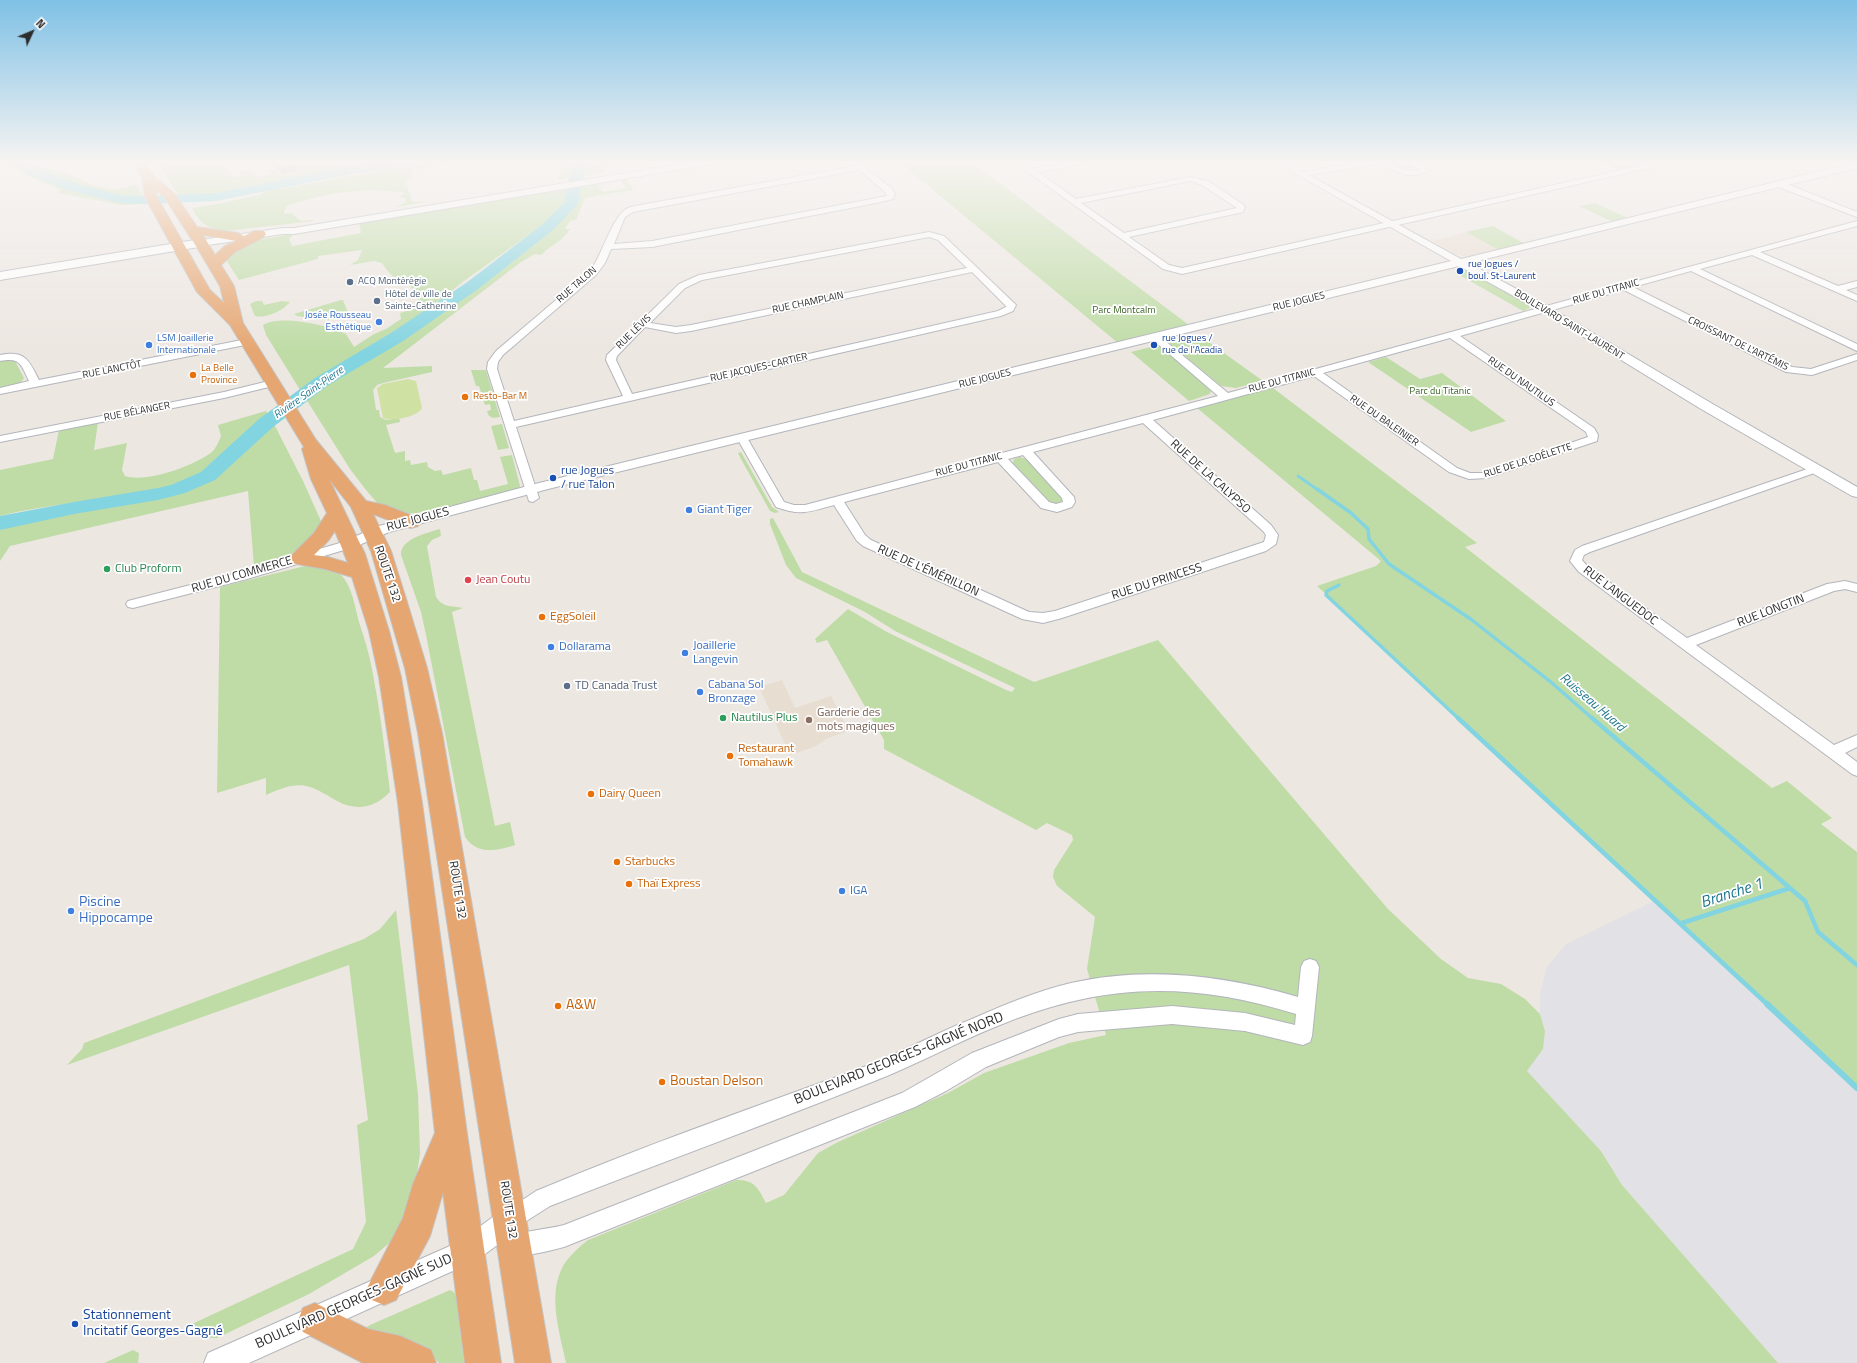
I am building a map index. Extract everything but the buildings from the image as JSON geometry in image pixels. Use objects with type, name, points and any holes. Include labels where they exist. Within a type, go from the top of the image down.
[{"type":"highway","name":"ROUTE 132","points":[[166,225],[204,292],[236,323],[309,442],[360,506],[366,539],[405,629],[426,712],[533,1363]]},
{"type":"highway","name":"ROUTE 132","points":[[189,225],[227,286],[236,323]]},
{"type":"highway","points":[[193,230],[238,238]]},
{"type":"highway","points":[[214,264],[226,251],[259,234]]},
{"type":"highway","name":"ROUTE 132","points":[[309,442],[320,479],[336,513],[366,539]]},
{"type":"highway","points":[[360,506],[378,510],[411,522]]},
{"type":"highway","points":[[298,559],[320,537],[336,513]]},
{"type":"highway","name":"ROUTE 132","points":[[366,539],[361,572],[383,645],[397,719],[410,803],[451,1134],[484,1363]]},
{"type":"highway","points":[[298,559],[328,563],[341,568],[361,572]]},
{"type":"highway","points":[[384,1288],[418,1224],[429,1184],[451,1134]]},
{"type":"highway","points":[[315,1320],[365,1346],[376,1347],[400,1354],[418,1363]]},
{"type":"main road","points":[[0,276],[201,243]]},
{"type":"street","points":[[201,243],[282,231],[294,231],[330,225]]},
{"type":"street","name":"RUE TALON","points":[[532,494],[492,369],[494,358],[593,273],[601,263],[618,225]]},
{"type":"street","points":[[608,247],[652,244],[753,225]]},
{"type":"street","points":[[1107,225],[1169,268],[1178,271],[1192,270],[1388,225]]},
{"type":"street","points":[[1123,236],[1174,225]]},
{"type":"street","name":"BOULEVARD SAINT-LAURENT","points":[[1392,225],[1545,309],[1712,410],[1857,493]]},
{"type":"street","name":"RUE JOGUES","points":[[366,539],[411,522],[699,456],[726,447],[742,438],[1613,225]]},
{"type":"street","name":"RUE DU TITANIC","points":[[742,438],[778,501],[783,506],[799,510],[1314,372],[1851,225]]},
{"type":"street","name":"RUE LÉVIS","points":[[629,398],[611,360],[612,355],[682,286],[694,280],[922,234],[933,235],[941,238],[974,269]]},
{"type":"street","points":[[1753,252],[1857,298]]},
{"type":"street","points":[[1690,268],[1857,348]]},
{"type":"street","name":"RUE JACQUES-CARTIER","points":[[509,425],[998,314],[1008,310],[1011,307],[1010,303],[974,269]]},
{"type":"street","name":"RUE CHAMPLAIN","points":[[642,324],[676,330],[691,328],[974,269]]},
{"type":"street","points":[[1839,289],[1857,284]]},
{"type":"street","name":"CROISSANT DE L'ARTÉMIS","points":[[1625,287],[1790,370],[1812,372],[1857,357]]},
{"type":"street","name":"RUE DU NAUTILUS","points":[[1451,334],[1590,430]]},
{"type":"street","points":[[1155,337],[1225,396]]},
{"type":"street","name":"RUE LANCTÔT","points":[[0,392],[247,342]]},
{"type":"street","points":[[0,358],[12,356],[23,358],[34,381],[34,385]]},
{"type":"street","name":"RUE DU BALEINIER","points":[[1314,372],[1453,470]]},
{"type":"street","name":"RUE BÉLANGER","points":[[0,439],[224,395],[273,383]]},
{"type":"street","name":"RUE DE LA CALYPSO","points":[[1144,418],[1267,528],[1272,539]]},
{"type":"street","name":"RUE DE LA GOÉLETTE","points":[[1453,470],[1469,476],[1483,476],[1588,442],[1594,438],[1590,430]]},
{"type":"street","points":[[1000,457],[1045,505],[1057,508],[1068,504],[1068,497],[1025,450]]},
{"type":"street","name":"RUE LANGUEDOC","points":[[1816,469],[1578,553],[1576,561],[1583,569],[1857,770]]},
{"type":"street","name":"RUE JOGUES","points":[[366,539],[532,494]]},
{"type":"street","name":"RUE DE L'ÉMÉRILLON","points":[[837,501],[861,538],[867,543],[1027,616],[1037,618]]},
{"type":"street","name":"RUE DU COMMERCE","points":[[133,604],[243,576],[366,539]]},
{"type":"street","name":"RUE DU PRINCESS","points":[[1037,618],[1057,615],[1262,548],[1270,544],[1272,539]]},
{"type":"street","name":"RUE LONGTIN","points":[[1685,644],[1832,587],[1844,585],[1857,588]]},
{"type":"street","points":[[1833,752],[1857,741]]},
{"type":"street","points":[[512,1233],[544,1241],[564,1236],[908,1100],[939,1084],[979,1060],[1059,1028],[1078,1023],[1172,1015],[1245,1022],[1303,1036],[1310,968]]},
{"type":"street","name":"BOULEVARD GEORGES-GAGNÉ NORD","points":[[512,1233],[536,1201],[883,1069],[965,1030],[1069,992],[1122,984],[1172,983],[1236,989],[1281,1000],[1305,1008]]},
{"type":"street","name":"BOULEVARD GEORGES-GAGNÉ SUD","points":[[218,1363],[384,1288],[512,1233]]},
{"type":"shaded area","points":[[1466,232],[1499,250],[1466,257],[1458,255],[1432,241]]},
{"type":"shaded area","name":"Garderie des mots magiques","points":[[782,680],[795,708],[831,696],[849,731],[828,738],[814,747],[790,755],[759,687]]},
{"type":"shaded area","points":[[1656,900],[1857,1088],[1857,1363],[1778,1363],[1622,1185],[1601,1151],[1527,1071],[1543,1049],[1545,1031],[1540,1014],[1540,994],[1547,967],[1566,944]]},
{"type":"green space","points":[[206,225],[282,225],[226,231],[215,229]]},
{"type":"green space","points":[[359,225],[543,225],[464,281],[423,314],[408,329],[398,333],[372,350],[324,376],[302,393],[266,335],[263,325],[280,320],[317,324],[346,334],[354,347],[401,319],[400,313],[417,308],[421,305],[407,280],[395,278],[389,273],[382,263],[374,261],[350,265],[358,260],[362,250],[318,256],[318,259],[239,280],[226,260],[227,256],[257,240],[309,231],[293,235],[289,239],[292,246],[361,233]]},
{"type":"green space","points":[[552,225],[568,225],[565,229],[570,229],[560,240],[541,255],[535,254],[521,262],[383,368],[432,366],[432,372],[383,383],[377,385],[373,390],[376,410],[379,410],[380,417],[386,420],[399,418],[400,422],[386,425],[395,453],[405,451],[405,461],[410,460],[411,465],[427,462],[428,467],[435,471],[441,470],[443,475],[471,468],[474,480],[477,480],[480,491],[508,484],[500,457],[512,455],[520,486],[518,489],[479,500],[417,513],[400,514],[379,505],[350,469],[306,399],[340,375],[406,337],[431,319],[475,282],[541,235]]},
{"type":"green space","name":"Parc Montcalm","points":[[975,225],[1055,225],[1189,325],[1118,343]]},
{"type":"green space","points":[[1493,226],[1525,244],[1499,250],[1466,232]]},
{"type":"green space","points":[[1460,270],[1472,272],[1528,304],[1530,308],[1523,311],[1454,272]]},
{"type":"green space","points":[[343,300],[350,318],[323,320],[297,316],[294,314]]},
{"type":"green space","points":[[256,301],[262,301],[264,305],[282,301],[290,302],[284,308],[274,313],[259,317],[255,316],[250,304]]},
{"type":"green space","points":[[1199,335],[1263,381],[1236,388],[1221,386],[1169,343]]},
{"type":"green space","points":[[1158,345],[1208,386],[1211,389],[1210,394],[1189,401],[1131,352]]},
{"type":"green space","name":"Parc du Titanic","points":[[1386,357],[1420,379],[1442,373],[1506,421],[1471,432],[1368,362]]},
{"type":"green space","points":[[12,359],[15,361],[24,378],[20,383],[0,387],[0,361]]},
{"type":"green space","points":[[471,370],[486,370],[500,417],[493,418],[489,416],[487,411],[491,410],[490,404],[485,405],[479,386],[476,386]]},
{"type":"green space","points":[[408,379],[416,381],[422,408],[415,414],[404,418],[383,418],[377,388],[383,384]]},
{"type":"green space","points":[[1273,388],[1477,543],[1465,547],[1772,788],[1787,781],[1832,818],[1821,824],[1857,852],[1857,1088],[1682,923],[1317,586],[1376,566],[1381,561],[1197,408]]},
{"type":"green space","points":[[266,411],[269,416],[247,433],[215,465],[202,474],[187,481],[163,489],[138,494],[51,506],[0,516],[0,470],[53,459],[59,430],[98,422],[94,450],[127,443],[122,470],[125,476],[135,478],[146,477],[182,468],[194,463],[212,452],[221,436],[218,425]]},
{"type":"green space","points":[[273,422],[303,481],[321,521],[316,532],[303,547],[285,557],[254,567],[248,491],[10,546],[0,561],[0,526],[49,515],[160,497],[180,491],[200,483],[217,473]]},
{"type":"green space","points":[[502,424],[509,448],[498,450],[491,426]]},
{"type":"green space","points":[[741,452],[772,507],[779,512],[775,513],[770,511],[738,453]]},
{"type":"green space","points":[[1020,457],[1026,459],[1063,498],[1062,502],[1057,504],[1050,503],[1013,463],[1014,459]]},
{"type":"green space","points":[[773,518],[802,572],[1034,682],[1158,640],[1388,909],[1441,959],[1468,978],[1501,984],[1525,999],[1540,1014],[1545,1031],[1543,1049],[1527,1071],[1601,1151],[1622,1185],[1778,1363],[566,1363],[556,1314],[555,1302],[558,1278],[568,1259],[588,1240],[736,1180],[748,1181],[752,1183],[761,1193],[766,1203],[784,1195],[818,1153],[838,1142],[948,1093],[984,1073],[1069,1043],[1106,1035],[1087,969],[1095,917],[1057,886],[1053,877],[1054,870],[1073,840],[1072,835],[1047,823],[1036,830],[884,749],[884,740],[827,640],[817,643],[815,639],[848,609],[887,632],[1006,690],[1012,692],[1015,688],[895,631],[865,612],[796,578],[786,565],[770,524],[770,519]]},
{"type":"green space","points":[[440,529],[441,536],[432,540],[427,546],[436,597],[445,605],[463,608],[452,612],[495,826],[510,822],[515,845],[501,849],[488,850],[475,847],[465,837],[421,612],[401,555],[402,549],[409,541]]},
{"type":"green space","points":[[305,566],[319,566],[328,568],[340,574],[350,590],[365,639],[375,684],[390,792],[379,801],[366,806],[359,807],[344,804],[310,787],[299,785],[288,787],[266,795],[266,778],[217,793],[220,587]]},
{"type":"green space","points":[[396,910],[418,1094],[420,1154],[414,1194],[394,1239],[374,1256],[309,1294],[217,1338],[195,1333],[192,1324],[353,1249],[366,1222],[357,1125],[368,1120],[349,965],[67,1065],[82,1049],[84,1043],[364,939],[380,929]]},
{"type":"green space","points":[[450,1290],[454,1292],[456,1297],[464,1363],[439,1363],[434,1358],[366,1330],[370,1325]]},
{"type":"green space","points":[[133,1350],[139,1353],[138,1363],[104,1363]]},
{"type":"waterway","name":"Rivière Saint-Pierre","points":[[0,523],[74,508],[158,494],[178,489],[208,476],[266,423],[321,382],[397,337],[472,286],[550,225]]},
{"type":"waterway","name":"Ruisseau Huard","points":[[1298,476],[1318,490]]},
{"type":"waterway","name":"Ruisseau Huard","points":[[1317,489],[1351,513],[1368,529],[1369,539],[1389,564],[1472,620],[1552,683],[1593,719]]},
{"type":"waterway","points":[[1339,585],[1327,591],[1326,595],[1459,719]]},
{"type":"waterway","points":[[1458,718],[1768,1005]]},
{"type":"waterway","name":"Ruisseau Huard","points":[[1592,718],[1790,888]]},
{"type":"waterway","name":"Branche 1","points":[[1682,923],[1790,888]]},
{"type":"waterway","name":"Ruisseau Huard","points":[[1790,888],[1805,901],[1818,932],[1857,965]]},
{"type":"waterway","points":[[1767,1004],[1857,1088]]},
{"type":"place","name":"rue Jogues / boul. St-Laurent","points":[[1460,271]]},
{"type":"place","name":"ACQ Montérégie","points":[[350,282]]},
{"type":"place","name":"Hôtel de ville de Sainte-Catherine","points":[[377,301]]},
{"type":"place","name":"Josée Rousseau Esthétique","points":[[379,322]]},
{"type":"place","name":"LSM Joaillerie Internationale","points":[[149,345]]},
{"type":"place","name":"rue Jogues / rue de l'Acadia","points":[[1154,345]]},
{"type":"place","name":"La Belle Province","points":[[193,375]]},
{"type":"place","name":"Resto-Bar M","points":[[465,397]]},
{"type":"place","name":"rue Jogues / rue Talon","points":[[553,478]]},
{"type":"place","name":"Giant Tiger","points":[[689,510]]},
{"type":"place","name":"Club Proform","points":[[107,569]]},
{"type":"place","name":"Jean Coutu","points":[[468,580]]},
{"type":"place","name":"EggSoleil","points":[[542,617]]},
{"type":"place","name":"Dollarama","points":[[551,647]]},
{"type":"place","name":"Joaillerie Langevin","points":[[685,653]]},
{"type":"place","name":"TD Canada Trust","points":[[567,686]]},
{"type":"place","name":"Cabana Sol Bronzage","points":[[700,692]]},
{"type":"place","name":"Nautilus Plus","points":[[723,718]]},
{"type":"place","name":"Garderie des mots magiques","points":[[809,720]]},
{"type":"place","name":"Restaurant Tomahawk","points":[[730,756]]},
{"type":"place","name":"Dairy Queen","points":[[591,794]]},
{"type":"place","name":"Starbucks","points":[[617,862]]},
{"type":"place","name":"Thaï Express","points":[[629,884]]},
{"type":"place","name":"IGA","points":[[842,891]]},
{"type":"place","name":"Piscine Hippocampe","points":[[71,911]]},
{"type":"place","name":"A&W","points":[[558,1006]]},
{"type":"place","name":"Boustan Delson","points":[[662,1082]]},
{"type":"place","name":"Stationnement Incitatif Georges-Gagné","points":[[75,1324]]}]
